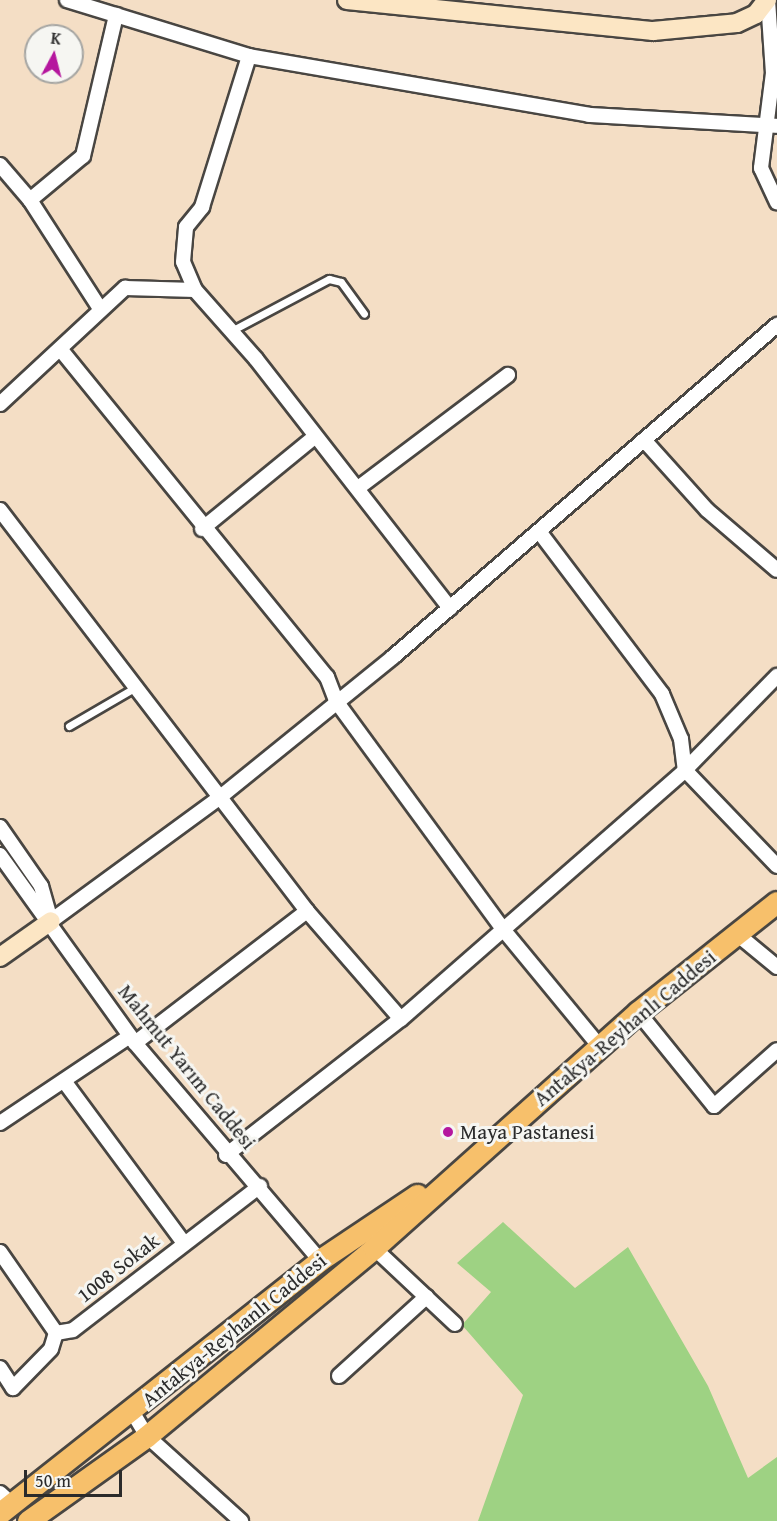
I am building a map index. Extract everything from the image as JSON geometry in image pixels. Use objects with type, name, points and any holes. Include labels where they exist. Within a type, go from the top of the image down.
[{"type":"main road","name":"Antakya-Reyhanlı Caddesi","points":[[28,1521],[147,1436],[374,1248],[638,1012],[777,902]]},
{"type":"main road","name":"Antakya-Reyhanlı Caddesi","points":[[4,1503],[133,1413],[320,1260],[475,1156]]},
{"type":"street","points":[[67,0],[249,56],[589,115],[772,125]]},
{"type":"street","points":[[347,0],[485,8],[653,31],[737,23],[756,14],[767,0]]},
{"type":"street","points":[[767,0],[773,74],[772,125],[761,168],[777,202]]},
{"type":"street","points":[[30,200],[83,156],[116,15]]},
{"type":"street","points":[[249,56],[202,207],[186,227],[183,262],[195,290],[231,332],[313,438],[358,488],[450,609]]},
{"type":"street","points":[[0,165],[30,200],[99,307]]},
{"type":"street","points":[[0,404],[61,350],[99,307],[125,288],[195,290]]},
{"type":"street","points":[[0,957],[219,798],[541,534],[644,440],[777,326]]},
{"type":"street","points":[[61,350],[202,529],[262,594],[327,677],[336,701],[502,928],[600,1047]]},
{"type":"street","points":[[358,488],[508,375]]},
{"type":"street","points":[[202,529],[313,438]]},
{"type":"street","points":[[644,440],[706,510],[777,570]]},
{"type":"street","points":[[0,510],[307,911],[400,1019]]},
{"type":"street","points":[[541,534],[662,694],[681,739],[685,770],[777,866]]},
{"type":"street","points":[[226,1155],[400,1019],[685,770],[777,676]]},
{"type":"street","name":"Mahmut Yarım Caddesi","points":[[0,827],[41,886],[51,921]]},
{"type":"street","name":"Mahmut Yarım Caddesi","points":[[0,855],[51,921],[132,1039],[226,1155],[260,1186],[320,1260]]},
{"type":"street","points":[[0,1123],[132,1039],[307,911]]},
{"type":"street","points":[[737,934],[777,967]]},
{"type":"street","points":[[638,1012],[714,1106],[777,1050]]},
{"type":"street","points":[[64,1081],[184,1243]]},
{"type":"street","name":"1008 Sokak","points":[[56,1333],[73,1330],[260,1186]]},
{"type":"street","points":[[374,1248],[455,1324]]},
{"type":"street","points":[[0,1252],[56,1333],[51,1349],[13,1388],[0,1368]]},
{"type":"street","points":[[339,1376],[426,1297]]},
{"type":"street","points":[[133,1413],[147,1436],[241,1521]]},
{"type":"lane","points":[[231,332],[329,279],[340,282],[364,314]]},
{"type":"lane","points":[[69,726],[136,687]]},
{"type":"green space","points":[[503,1222],[575,1288],[628,1247],[708,1386],[748,1478],[777,1457],[777,1521],[478,1521],[523,1395],[462,1325],[491,1292],[457,1263]]},
{"type":"place","name":"Maya Pastanesi","points":[[448,1132]]}]
